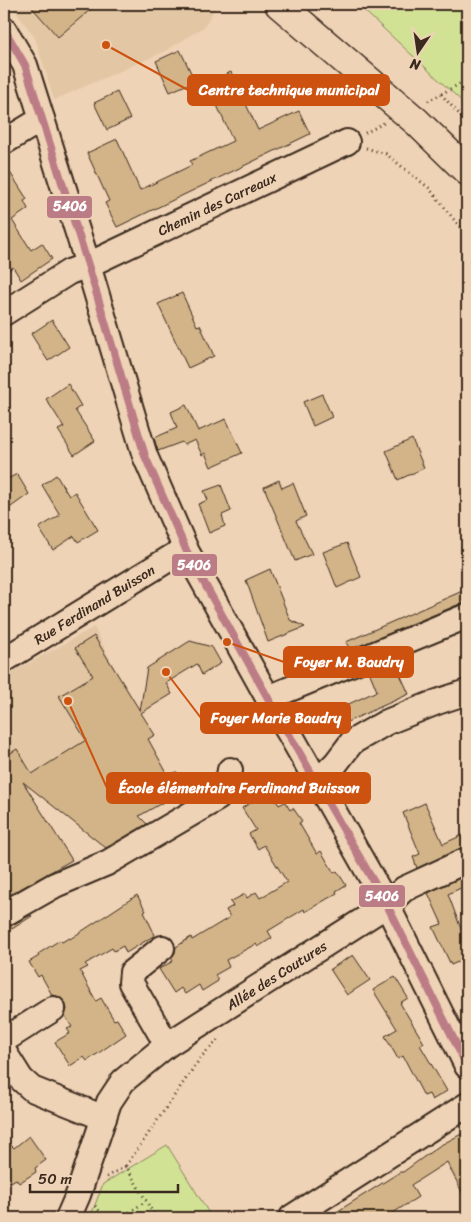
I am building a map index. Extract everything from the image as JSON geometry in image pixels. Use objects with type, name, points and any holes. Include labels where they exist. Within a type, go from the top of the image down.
[{"type":"main road","points":[[279,4],[417,122],[467,172]]},
{"type":"street","points":[[4,29],[25,65],[88,265],[145,456],[185,549],[387,905],[467,1066]]},
{"type":"street","points":[[4,142],[42,119]]},
{"type":"street","name":"Chemin des Carreaux","points":[[4,313],[68,272],[88,265],[347,142]]},
{"type":"street","name":"Rue Ferdinand Buisson","points":[[4,660],[185,549]]},
{"type":"street","points":[[268,698],[467,616]]},
{"type":"street","points":[[318,782],[352,742],[387,722],[467,692]]},
{"type":"street","points":[[4,914],[55,884],[107,864],[218,798],[228,781],[230,770]]},
{"type":"street","name":"Allée des Coutures","points":[[68,1218],[78,1195],[109,1102],[123,1081],[167,1045],[387,905],[404,889],[467,860]]},
{"type":"street","points":[[162,948],[132,972],[131,982],[167,1045]]},
{"type":"street","points":[[4,1040],[53,1008]]},
{"type":"street","points":[[4,1052],[21,1079],[32,1089],[104,1118]]},
{"type":"street","points":[[292,1218],[467,1105]]},
{"type":"path","points":[[423,103],[467,80]]},
{"type":"path","points":[[441,94],[467,123]]},
{"type":"path","points":[[347,142],[386,154],[429,188],[467,236]]},
{"type":"path","points":[[156,1218],[126,1166],[201,1057],[220,1038]]},
{"type":"path","points":[[121,1218],[146,1201]]},
{"type":"shaded area","points":[[10,4],[217,5],[204,27],[164,52],[54,100],[35,38]]},
{"type":"shaded area","points":[[94,627],[144,726],[4,804],[4,677]]},
{"type":"green space","points":[[357,4],[467,4],[467,106]]},
{"type":"green space","points":[[167,1145],[212,1218],[90,1218],[103,1184]]},
{"type":"building","points":[[29,4],[97,4],[58,37]]},
{"type":"building","points":[[180,50],[195,81],[170,92],[156,61]]},
{"type":"building","points":[[231,72],[258,130],[299,111],[310,134],[117,227],[105,203],[109,201],[87,153],[117,139],[140,190],[192,165],[190,161],[233,141],[207,83]]},
{"type":"building","points":[[117,92],[130,119],[107,130],[94,103]]},
{"type":"building","points":[[4,163],[27,199],[24,201],[28,209],[12,220],[31,250],[42,243],[52,259],[21,280],[13,267],[4,273]]},
{"type":"building","points":[[182,293],[197,326],[200,325],[214,356],[188,368],[158,304]]},
{"type":"building","points":[[52,320],[69,347],[48,361],[31,334]]},
{"type":"building","points":[[68,384],[81,406],[75,410],[95,441],[74,455],[58,430],[64,427],[46,399]]},
{"type":"building","points":[[322,394],[332,417],[313,426],[303,402]]},
{"type":"building","points":[[186,405],[198,431],[226,419],[242,453],[211,467],[205,453],[202,455],[195,440],[184,445],[182,442],[158,451],[154,438],[177,428],[171,412]]},
{"type":"building","points":[[412,439],[424,468],[398,480],[386,451]]},
{"type":"building","points":[[17,474],[29,494],[4,512],[4,481]]},
{"type":"building","points":[[56,475],[69,496],[75,492],[98,530],[78,542],[74,536],[53,550],[39,528],[60,515],[42,485]]},
{"type":"building","points":[[279,480],[282,488],[293,483],[306,516],[296,521],[312,554],[295,561],[264,487]]},
{"type":"building","points":[[221,485],[231,511],[222,515],[225,526],[209,533],[198,504],[208,500],[204,491]]},
{"type":"building","points":[[347,543],[361,577],[337,588],[323,552]]},
{"type":"building","points":[[270,569],[290,620],[305,627],[268,642],[246,580]]},
{"type":"building","points":[[467,589],[467,603],[462,603],[350,650],[346,642]]},
{"type":"building","points":[[94,636],[140,711],[147,668],[190,641],[212,647],[221,663],[202,675],[197,664],[166,683],[172,694],[141,713],[155,735],[148,739],[168,775],[177,772],[183,791],[139,816],[147,824],[106,848],[23,782],[72,860],[4,898],[4,752],[6,756],[17,749],[32,774],[86,740],[59,696],[93,676],[75,648]]},
{"type":"building","points":[[394,661],[409,694],[347,722],[340,708],[377,691],[369,671]]},
{"type":"building","points":[[270,791],[279,805],[285,802],[290,810],[293,808],[302,821],[299,823],[317,854],[321,851],[334,873],[337,871],[346,885],[336,891],[337,893],[305,912],[304,909],[268,931],[272,938],[258,947],[256,944],[226,960],[229,967],[215,975],[218,981],[202,991],[199,985],[185,994],[181,988],[174,993],[159,969],[173,961],[171,958],[175,953],[176,947],[191,937],[192,940],[230,917],[226,910],[233,906],[230,902],[245,894],[247,898],[256,892],[260,898],[287,882],[264,845],[258,849],[249,834],[256,830],[242,808]]},
{"type":"building","points":[[425,803],[443,844],[467,833],[467,846],[417,868],[413,857],[420,854],[403,813]]},
{"type":"building","points":[[467,875],[467,885],[448,894],[467,945],[467,958],[451,965],[433,927],[442,924],[428,893]]},
{"type":"building","points":[[137,895],[146,911],[144,912],[155,935],[126,953],[123,946],[114,951],[112,948],[85,964],[88,967],[80,971],[96,1001],[101,998],[114,1020],[117,1019],[126,1034],[87,1061],[84,1057],[70,1066],[55,1042],[70,1033],[67,1029],[72,1027],[65,1016],[67,1009],[65,1002],[60,997],[52,995],[41,975],[38,977],[29,962],[60,940],[62,942],[70,939]]},
{"type":"building","points":[[31,915],[12,929],[10,926]]},
{"type":"building","points":[[353,955],[370,980],[347,995],[330,969]]},
{"type":"building","points":[[395,977],[408,998],[400,1003],[424,1043],[420,1045],[447,1091],[432,1100],[429,1094],[424,1096],[403,1056],[398,1059],[385,1036],[397,1029],[373,990]]},
{"type":"building","points":[[467,1131],[467,1202],[447,1162],[411,1185],[418,1197],[385,1218],[327,1218],[400,1172],[403,1172],[439,1146]]},
{"type":"building","points":[[29,1136],[46,1160],[35,1168],[36,1172],[19,1183],[16,1179],[4,1186],[4,1138],[14,1148]]},
{"type":"transit line","name":"5406","points":[[4,29],[25,65],[88,265],[145,456],[187,552],[387,905],[467,1066]]},
{"type":"place","name":"Centre technique municipal","points":[[106,45]]},
{"type":"place","name":"Foyer M. Baudry","points":[[227,642]]},
{"type":"place","name":"Foyer Marie Baudry","points":[[166,672]]},
{"type":"place","name":"École élémentaire Ferdinand Buisson","points":[[68,701]]}]
